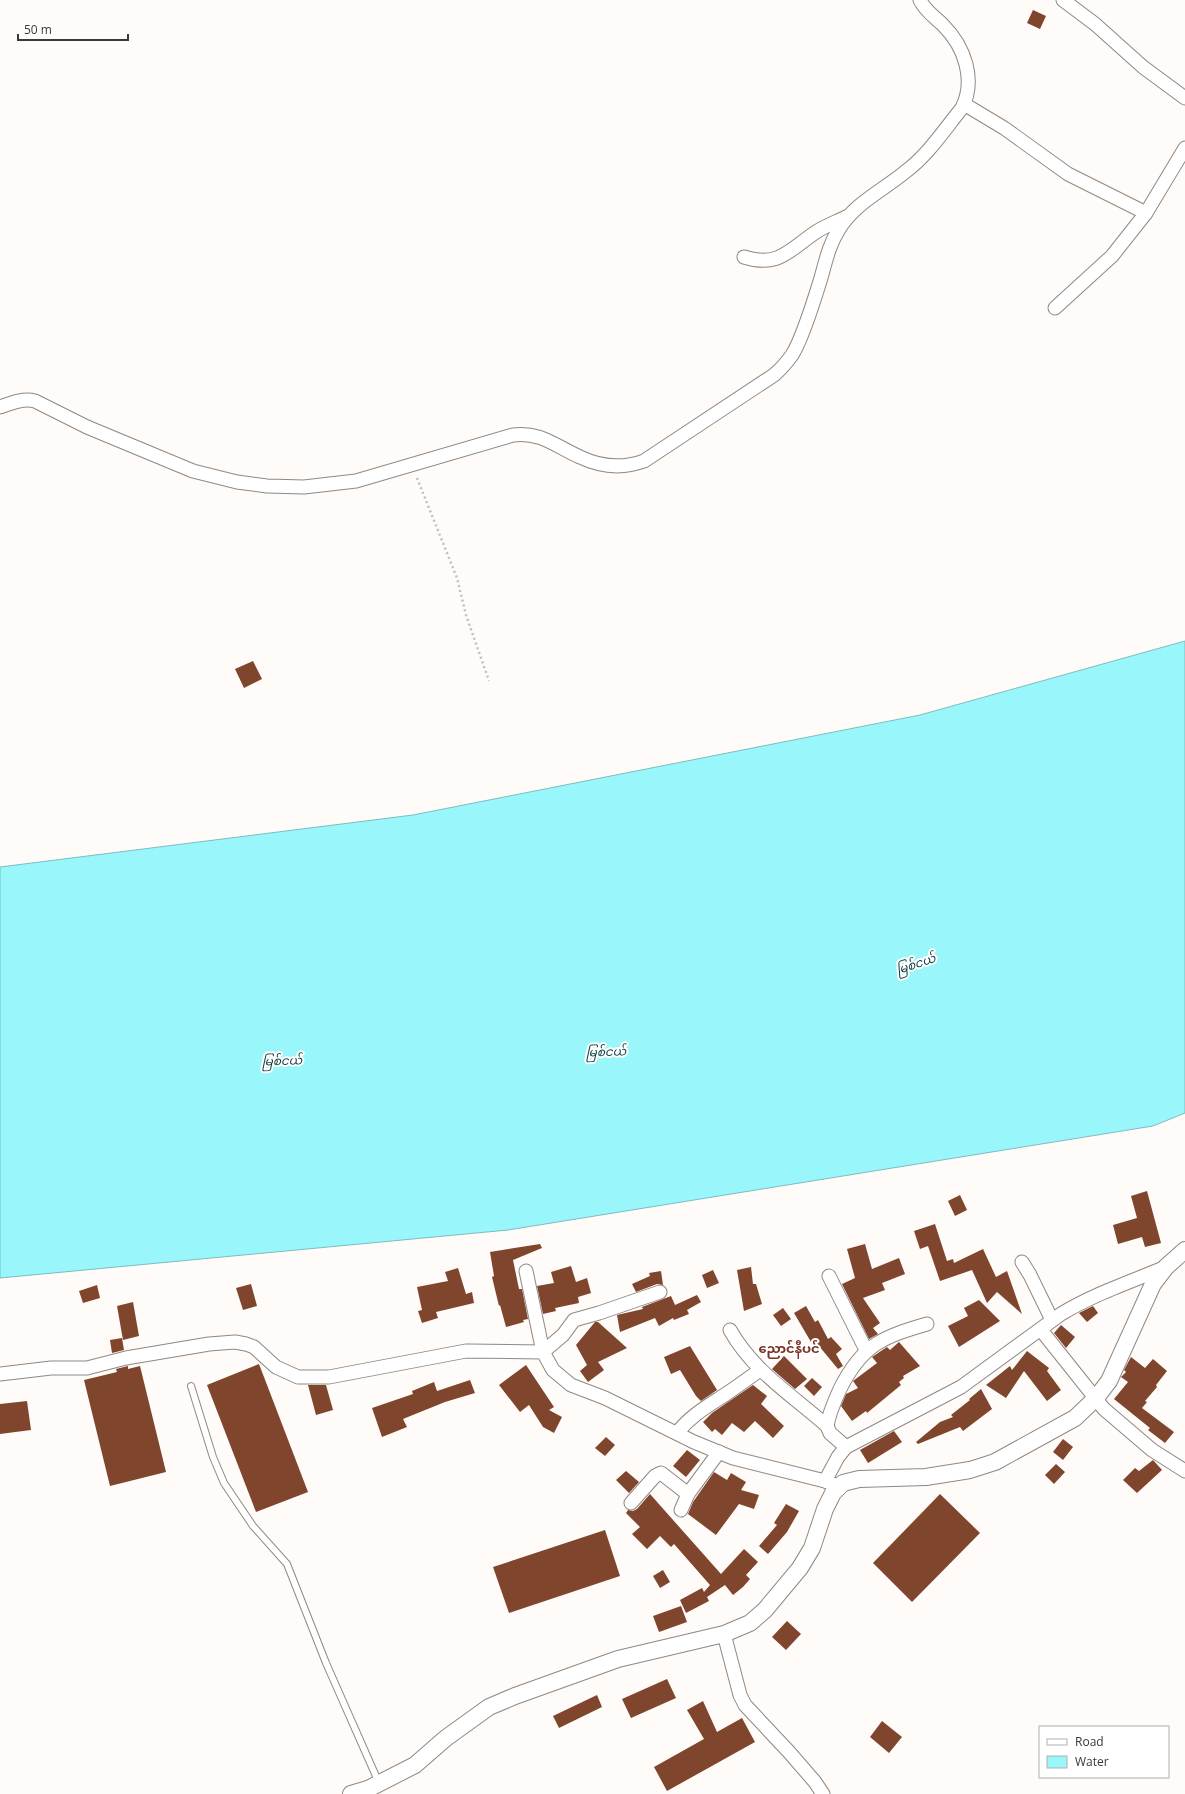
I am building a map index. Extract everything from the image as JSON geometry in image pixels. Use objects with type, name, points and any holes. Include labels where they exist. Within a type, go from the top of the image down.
[{"type":"street","points":[[0,407],[15,402],[29,400],[35,401],[87,427],[193,471],[236,482],[304,487],[342,484],[524,433],[547,439],[581,458],[600,463],[621,467],[644,462],[774,375],[783,366],[793,353],[801,336],[817,291],[831,243],[848,216],[868,198],[906,172],[919,160],[964,104],[968,89],[965,58],[954,38],[944,26],[928,12],[920,0]]},
{"type":"street","points":[[1063,0],[1096,24],[1143,67],[1185,98]]},
{"type":"street","points":[[964,104],[1004,128],[1068,174],[1146,213]]},
{"type":"street","points":[[1055,308],[1112,256],[1146,213],[1185,148]]},
{"type":"street","points":[[744,257],[758,261],[777,259],[817,231],[848,216]]},
{"type":"street","points":[[526,1271],[543,1352],[553,1370],[571,1385],[605,1398],[733,1458],[833,1484],[843,1484],[859,1479],[926,1477],[970,1470],[995,1462],[1075,1418],[1096,1398],[1109,1382],[1153,1284],[1166,1267],[1185,1250]]},
{"type":"street","points":[[1022,1262],[1052,1320]]},
{"type":"street","points":[[351,1794],[379,1784],[415,1765],[446,1738],[489,1707],[515,1696],[618,1659],[724,1634],[750,1623],[758,1617],[786,1586],[812,1548],[824,1509],[833,1492],[838,1457],[846,1447],[961,1388],[1041,1330],[1052,1320],[1088,1298],[1166,1267]]},
{"type":"street","points":[[829,1276],[866,1350]]},
{"type":"street","points":[[0,1374],[51,1368],[87,1368],[126,1358],[209,1344],[235,1342],[254,1347],[276,1366],[298,1377],[329,1377],[466,1351],[543,1352],[563,1335],[574,1320],[600,1313],[660,1292]]},
{"type":"street","points":[[827,1426],[835,1399],[856,1361],[866,1350],[889,1337],[927,1324]]},
{"type":"street","points":[[730,1330],[744,1352],[760,1370],[779,1388],[827,1426],[830,1433],[846,1447]]},
{"type":"street","points":[[1041,1330],[1112,1416],[1152,1450],[1185,1471]]},
{"type":"street","points":[[677,1433],[685,1423],[702,1409],[760,1370]]},
{"type":"street","points":[[682,1510],[688,1494],[719,1452]]},
{"type":"street","points":[[631,1503],[654,1476],[661,1473],[688,1494]]},
{"type":"street","points":[[724,1634],[740,1695],[745,1705],[789,1752],[815,1782],[823,1794]]},
{"type":"lane","points":[[191,1386],[213,1457],[224,1483],[253,1526],[287,1564],[326,1663],[379,1784]]},
{"type":"path","points":[[411,464],[457,578],[466,616],[489,681]]},
{"type":"water","name":"မြစ်ငယ်","points":[[1185,641],[1185,1113],[1153,1126],[508,1230],[0,1278],[0,867],[413,815],[920,715]]},
{"type":"building","points":[[1033,10],[1046,16],[1040,29],[1027,23]]},
{"type":"building","points":[[253,661],[262,679],[244,688],[235,669]]},
{"type":"building","points":[[1147,1191],[1161,1243],[1145,1247],[1142,1237],[1118,1244],[1113,1225],[1137,1218],[1131,1196]]},
{"type":"building","points":[[960,1195],[967,1210],[955,1216],[948,1201]]},
{"type":"building","points":[[935,1224],[947,1261],[953,1259],[954,1263],[983,1249],[996,1277],[1007,1271],[1022,1314],[997,1292],[987,1303],[972,1270],[940,1281],[928,1246],[920,1249],[914,1231]]},
{"type":"building","points":[[540,1244],[542,1248],[513,1260],[519,1289],[522,1289],[528,1319],[523,1320],[524,1322],[506,1327],[492,1277],[494,1276],[490,1252]]},
{"type":"building","points":[[865,1244],[872,1269],[899,1258],[905,1274],[882,1283],[885,1290],[863,1298],[880,1323],[873,1328],[878,1334],[869,1339],[842,1284],[855,1278],[847,1249]]},
{"type":"building","points":[[571,1266],[576,1282],[587,1278],[591,1293],[578,1297],[579,1303],[555,1308],[556,1311],[543,1314],[537,1286],[554,1283],[551,1272]]},
{"type":"building","points":[[751,1267],[753,1284],[756,1284],[762,1304],[744,1311],[737,1270]]},
{"type":"building","points":[[458,1268],[466,1294],[472,1292],[474,1303],[436,1312],[438,1318],[422,1323],[418,1311],[422,1310],[417,1287],[448,1281],[445,1272]]},
{"type":"building","points":[[713,1270],[719,1283],[707,1288],[702,1275]]},
{"type":"building","points":[[661,1271],[663,1285],[657,1284],[636,1292],[632,1284],[650,1276],[649,1273]]},
{"type":"building","points":[[251,1284],[257,1306],[243,1310],[236,1288]]},
{"type":"building","points":[[97,1285],[100,1298],[83,1303],[79,1291]]},
{"type":"building","points":[[697,1295],[701,1302],[687,1310],[689,1314],[674,1320],[673,1318],[659,1326],[655,1318],[620,1332],[617,1315],[643,1309],[642,1307],[671,1296],[675,1305]]},
{"type":"building","points":[[979,1300],[1000,1321],[959,1347],[948,1326],[968,1316],[964,1308]]},
{"type":"building","points":[[133,1302],[139,1336],[123,1340],[117,1306]]},
{"type":"building","points":[[806,1306],[815,1322],[818,1320],[828,1339],[831,1337],[842,1349],[836,1354],[843,1366],[838,1369],[814,1340],[811,1342],[794,1313]]},
{"type":"building","points":[[1093,1306],[1098,1313],[1087,1322],[1079,1313]]},
{"type":"building","points":[[783,1308],[791,1319],[781,1326],[773,1315]]},
{"type":"building","points":[[595,1322],[598,1322],[627,1348],[598,1362],[604,1370],[588,1382],[580,1371],[587,1365],[576,1345]]},
{"type":"building","points":[[1061,1325],[1075,1337],[1066,1348],[1054,1333]]},
{"type":"building","points":[[122,1338],[124,1350],[112,1353],[110,1340]]},
{"type":"building","points":[[899,1342],[920,1366],[903,1376],[904,1378],[899,1382],[901,1385],[867,1413],[866,1411],[852,1421],[841,1406],[846,1394],[858,1388],[853,1381],[877,1363],[872,1357],[887,1347],[890,1350]]},
{"type":"building","points":[[690,1346],[717,1390],[701,1401],[696,1396],[680,1370],[671,1374],[664,1357]]},
{"type":"building","points":[[1027,1351],[1049,1368],[1047,1371],[1061,1390],[1047,1401],[1024,1371],[1006,1398],[986,1385],[1010,1366],[1012,1370]]},
{"type":"building","points":[[784,1356],[807,1379],[795,1389],[772,1369]]},
{"type":"building","points":[[1131,1357],[1145,1368],[1153,1359],[1167,1371],[1156,1385],[1157,1387],[1145,1401],[1147,1402],[1142,1408],[1174,1432],[1165,1443],[1148,1430],[1150,1428],[1114,1399],[1128,1382],[1121,1377],[1126,1372],[1124,1370]]},
{"type":"building","points":[[259,1364],[308,1492],[256,1512],[207,1385]]},
{"type":"building","points":[[526,1365],[554,1407],[549,1410],[562,1417],[554,1433],[543,1427],[529,1405],[520,1412],[499,1385]]},
{"type":"building","points":[[128,1366],[128,1369],[140,1366],[166,1472],[110,1486],[84,1380],[117,1372],[116,1369]]},
{"type":"building","points":[[812,1378],[822,1387],[814,1396],[804,1386]]},
{"type":"building","points":[[470,1380],[475,1393],[445,1402],[403,1419],[407,1427],[382,1437],[372,1408],[413,1394],[412,1391],[434,1382],[437,1391]]},
{"type":"building","points":[[308,1385],[326,1385],[333,1410],[316,1415]]},
{"type":"building","points":[[753,1385],[767,1396],[761,1404],[784,1426],[773,1438],[755,1421],[744,1432],[732,1423],[722,1435],[715,1429],[712,1432],[703,1422],[712,1413]]},
{"type":"building","points":[[981,1389],[992,1409],[963,1431],[960,1427],[918,1444],[916,1442],[940,1422],[953,1417],[951,1415]]},
{"type":"building","points":[[27,1401],[31,1430],[0,1434],[0,1404]]},
{"type":"building","points":[[894,1431],[902,1442],[868,1463],[860,1450]]},
{"type":"building","points":[[606,1437],[615,1445],[605,1456],[595,1448]]},
{"type":"building","points":[[1063,1439],[1073,1447],[1063,1460],[1053,1452]]},
{"type":"building","points":[[687,1450],[700,1460],[686,1477],[673,1466]]},
{"type":"building","points":[[1153,1460],[1162,1470],[1137,1493],[1123,1480],[1135,1468],[1139,1471]]},
{"type":"building","points":[[1056,1464],[1065,1472],[1054,1484],[1045,1475]]},
{"type":"building","points":[[626,1471],[639,1482],[629,1493],[616,1480]]},
{"type":"building","points":[[714,1472],[727,1480],[731,1473],[746,1482],[741,1490],[759,1495],[754,1509],[739,1504],[716,1535],[688,1514],[693,1502]]},
{"type":"building","points":[[650,1494],[721,1574],[744,1549],[758,1562],[746,1575],[750,1579],[743,1587],[733,1595],[725,1585],[707,1597],[709,1601],[686,1613],[680,1600],[702,1588],[704,1592],[710,1585],[674,1544],[671,1547],[660,1536],[647,1549],[632,1534],[640,1527],[626,1513],[628,1510],[633,1511],[637,1509]]},
{"type":"building","points":[[940,1494],[980,1533],[912,1602],[873,1563]]},
{"type":"building","points":[[786,1504],[799,1511],[787,1532],[768,1554],[759,1546],[777,1525],[774,1523]]},
{"type":"building","points":[[605,1530],[620,1576],[509,1613],[493,1567]]},
{"type":"building","points":[[663,1570],[670,1582],[660,1588],[653,1576]]},
{"type":"building","points":[[681,1606],[687,1622],[659,1632],[653,1616]]},
{"type":"building","points":[[787,1621],[801,1634],[786,1650],[772,1637]]},
{"type":"building","points":[[667,1679],[676,1698],[631,1718],[622,1699]]},
{"type":"building","points":[[597,1695],[602,1707],[559,1728],[553,1716]]},
{"type":"building","points":[[703,1701],[717,1732],[742,1718],[755,1742],[667,1791],[654,1767],[704,1739],[687,1710]]},
{"type":"building","points":[[882,1721],[902,1737],[889,1753],[870,1737]]},
{"type":"district","name":"ညောင်နီပင်","points":[[789,1348]]}]
